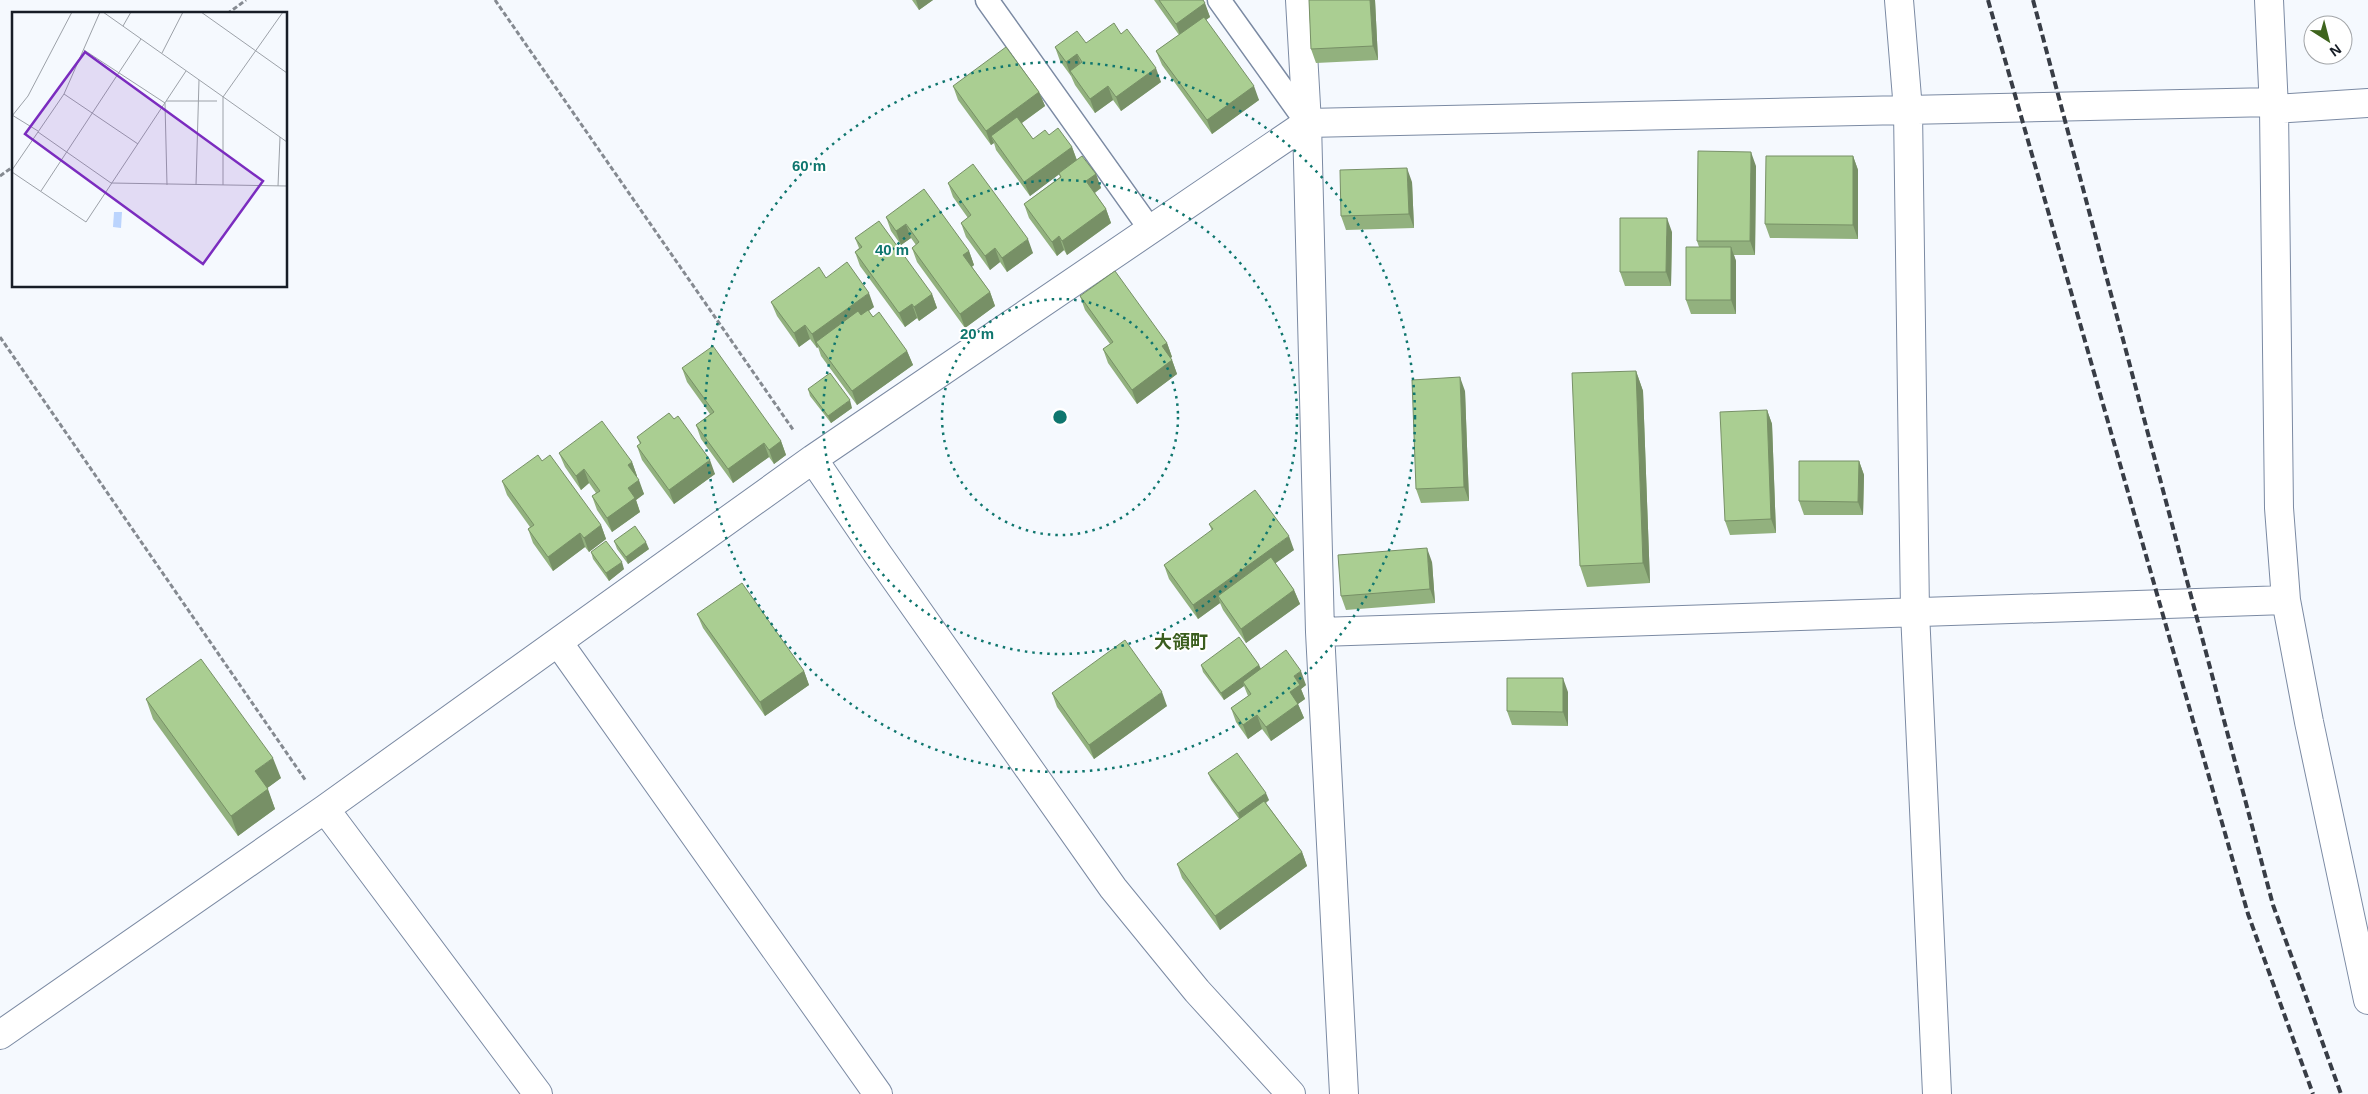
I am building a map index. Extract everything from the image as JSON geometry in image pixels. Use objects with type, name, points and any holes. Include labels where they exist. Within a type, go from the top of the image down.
[{"type":"street","points":[[1300,0],[1307,123],[1320,632],[1344,1094]]},
{"type":"street","points":[[1899,0],[1908,110],[1916,612],[1937,1094]]},
{"type":"street","points":[[2269,0],[2273,105],[2279,508],[2286,600],[2309,722],[2368,1000]]},
{"type":"street","points":[[0,1035],[325,809],[813,460],[1307,123],[1908,110],[2368,103]]},
{"type":"street","points":[[813,460],[1113,888],[1197,990],[1291,1094]]},
{"type":"street","points":[[1320,632],[2286,600]]},
{"type":"street","points":[[558,642],[878,1094]]},
{"type":"street","points":[[325,809],[538,1094]]},
{"type":"lane","points":[[987,0],[1150,229]]},
{"type":"lane","points":[[1219,0],[1307,123]]},
{"type":"path","points":[[230,12],[246,0]]},
{"type":"path","points":[[495,0],[813,460]]},
{"type":"path","points":[[0,176],[12,167]]},
{"type":"path","points":[[0,336],[325,809]]},
{"type":"building","points":[[1159,0],[1203,0],[1205,3],[1176,24]]},
{"type":"building","points":[[1309,0],[1370,0],[1373,46],[1311,49]]},
{"type":"building","points":[[1204,17],[1254,86],[1207,120],[1156,51]]},
{"type":"building","points":[[1114,23],[1121,34],[1127,29],[1156,68],[1116,97],[1108,86],[1090,99],[1070,71],[1082,62],[1077,54],[1066,62],[1055,47],[1077,31],[1086,43]]},
{"type":"building","points":[[1006,47],[1039,92],[986,131],[953,86]]},
{"type":"building","points":[[1017,117],[1033,139],[1045,130],[1049,135],[1058,128],[1072,147],[1024,182],[991,136]]},
{"type":"building","points":[[1698,151],[1751,152],[1750,241],[1697,241]]},
{"type":"building","points":[[1082,156],[1096,174],[1086,181],[1106,209],[1062,241],[1059,236],[1052,242],[1024,204],[1061,177],[1059,173]]},
{"type":"building","points":[[1766,156],[1853,156],[1853,225],[1765,224]]},
{"type":"building","points":[[973,164],[1028,239],[1002,258],[995,248],[985,256],[961,223],[971,215],[948,183]]},
{"type":"building","points":[[1407,168],[1409,214],[1341,216],[1340,170]]},
{"type":"building","points":[[924,189],[969,251],[963,255],[990,292],[960,314],[912,248],[919,242],[906,224],[896,231],[886,217]]},
{"type":"building","points":[[1620,218],[1667,218],[1666,272],[1620,272]]},
{"type":"building","points":[[879,221],[932,294],[914,307],[912,304],[899,313],[855,252],[862,247],[855,238]]},
{"type":"building","points":[[1686,247],[1731,247],[1731,300],[1686,300]]},
{"type":"building","points":[[847,262],[869,293],[812,334],[805,325],[794,333],[771,302],[819,267],[826,278]]},
{"type":"building","points":[[1115,271],[1167,343],[1162,346],[1172,360],[1132,390],[1103,349],[1113,342],[1080,296]]},
{"type":"building","points":[[868,310],[873,317],[879,312],[907,351],[852,391],[816,342],[858,311],[861,315]]},
{"type":"building","points":[[713,346],[781,441],[769,450],[764,443],[728,469],[696,425],[714,412],[682,368]]},
{"type":"building","points":[[1636,371],[1643,563],[1580,566],[1572,373]]},
{"type":"building","points":[[830,373],[850,400],[828,416],[808,389]]},
{"type":"building","points":[[1460,377],[1464,487],[1416,489],[1412,380]]},
{"type":"building","points":[[1767,410],[1771,519],[1725,521],[1720,412]]},
{"type":"building","points":[[669,413],[674,419],[678,416],[710,460],[669,490],[637,446],[641,443],[637,437]]},
{"type":"building","points":[[602,421],[632,462],[628,465],[639,480],[628,488],[635,498],[607,518],[592,496],[600,491],[584,469],[576,476],[559,453]]},
{"type":"building","points":[[538,455],[542,461],[550,455],[601,525],[584,538],[580,533],[548,557],[528,529],[534,525],[502,481]]},
{"type":"building","points":[[1799,461],[1859,461],[1858,502],[1799,501]]},
{"type":"building","points":[[1255,490],[1289,536],[1193,605],[1164,565],[1213,529],[1209,524]]},
{"type":"building","points":[[635,526],[646,542],[626,557],[614,541]]},
{"type":"building","points":[[606,541],[622,562],[606,573],[591,552]]},
{"type":"building","points":[[1427,548],[1430,589],[1341,596],[1338,555]]},
{"type":"building","points":[[1271,557],[1294,590],[1241,629],[1218,596]]},
{"type":"building","points":[[742,583],[804,671],[760,702],[697,614]]},
{"type":"building","points":[[1239,637],[1259,665],[1221,693],[1201,665]]},
{"type":"building","points":[[1125,640],[1162,692],[1089,745],[1052,693]]},
{"type":"building","points":[[1286,650],[1301,671],[1294,676],[1300,685],[1290,692],[1298,704],[1266,727],[1257,715],[1243,725],[1231,708],[1251,694],[1243,682]]},
{"type":"building","points":[[201,659],[273,758],[255,771],[268,789],[231,816],[146,699]]},
{"type":"building","points":[[1507,678],[1563,678],[1563,712],[1507,711]]},
{"type":"building","points":[[1237,753],[1266,793],[1238,813],[1208,773]]},
{"type":"building","points":[[1264,801],[1302,852],[1215,916],[1177,864]]},
{"type":"railway","points":[[1988,0],[2248,914],[2313,1094]]},
{"type":"railway","points":[[2033,0],[2273,905],[2341,1094]]},
{"type":"district","name":"大領町","points":[[1181,642]]}]
